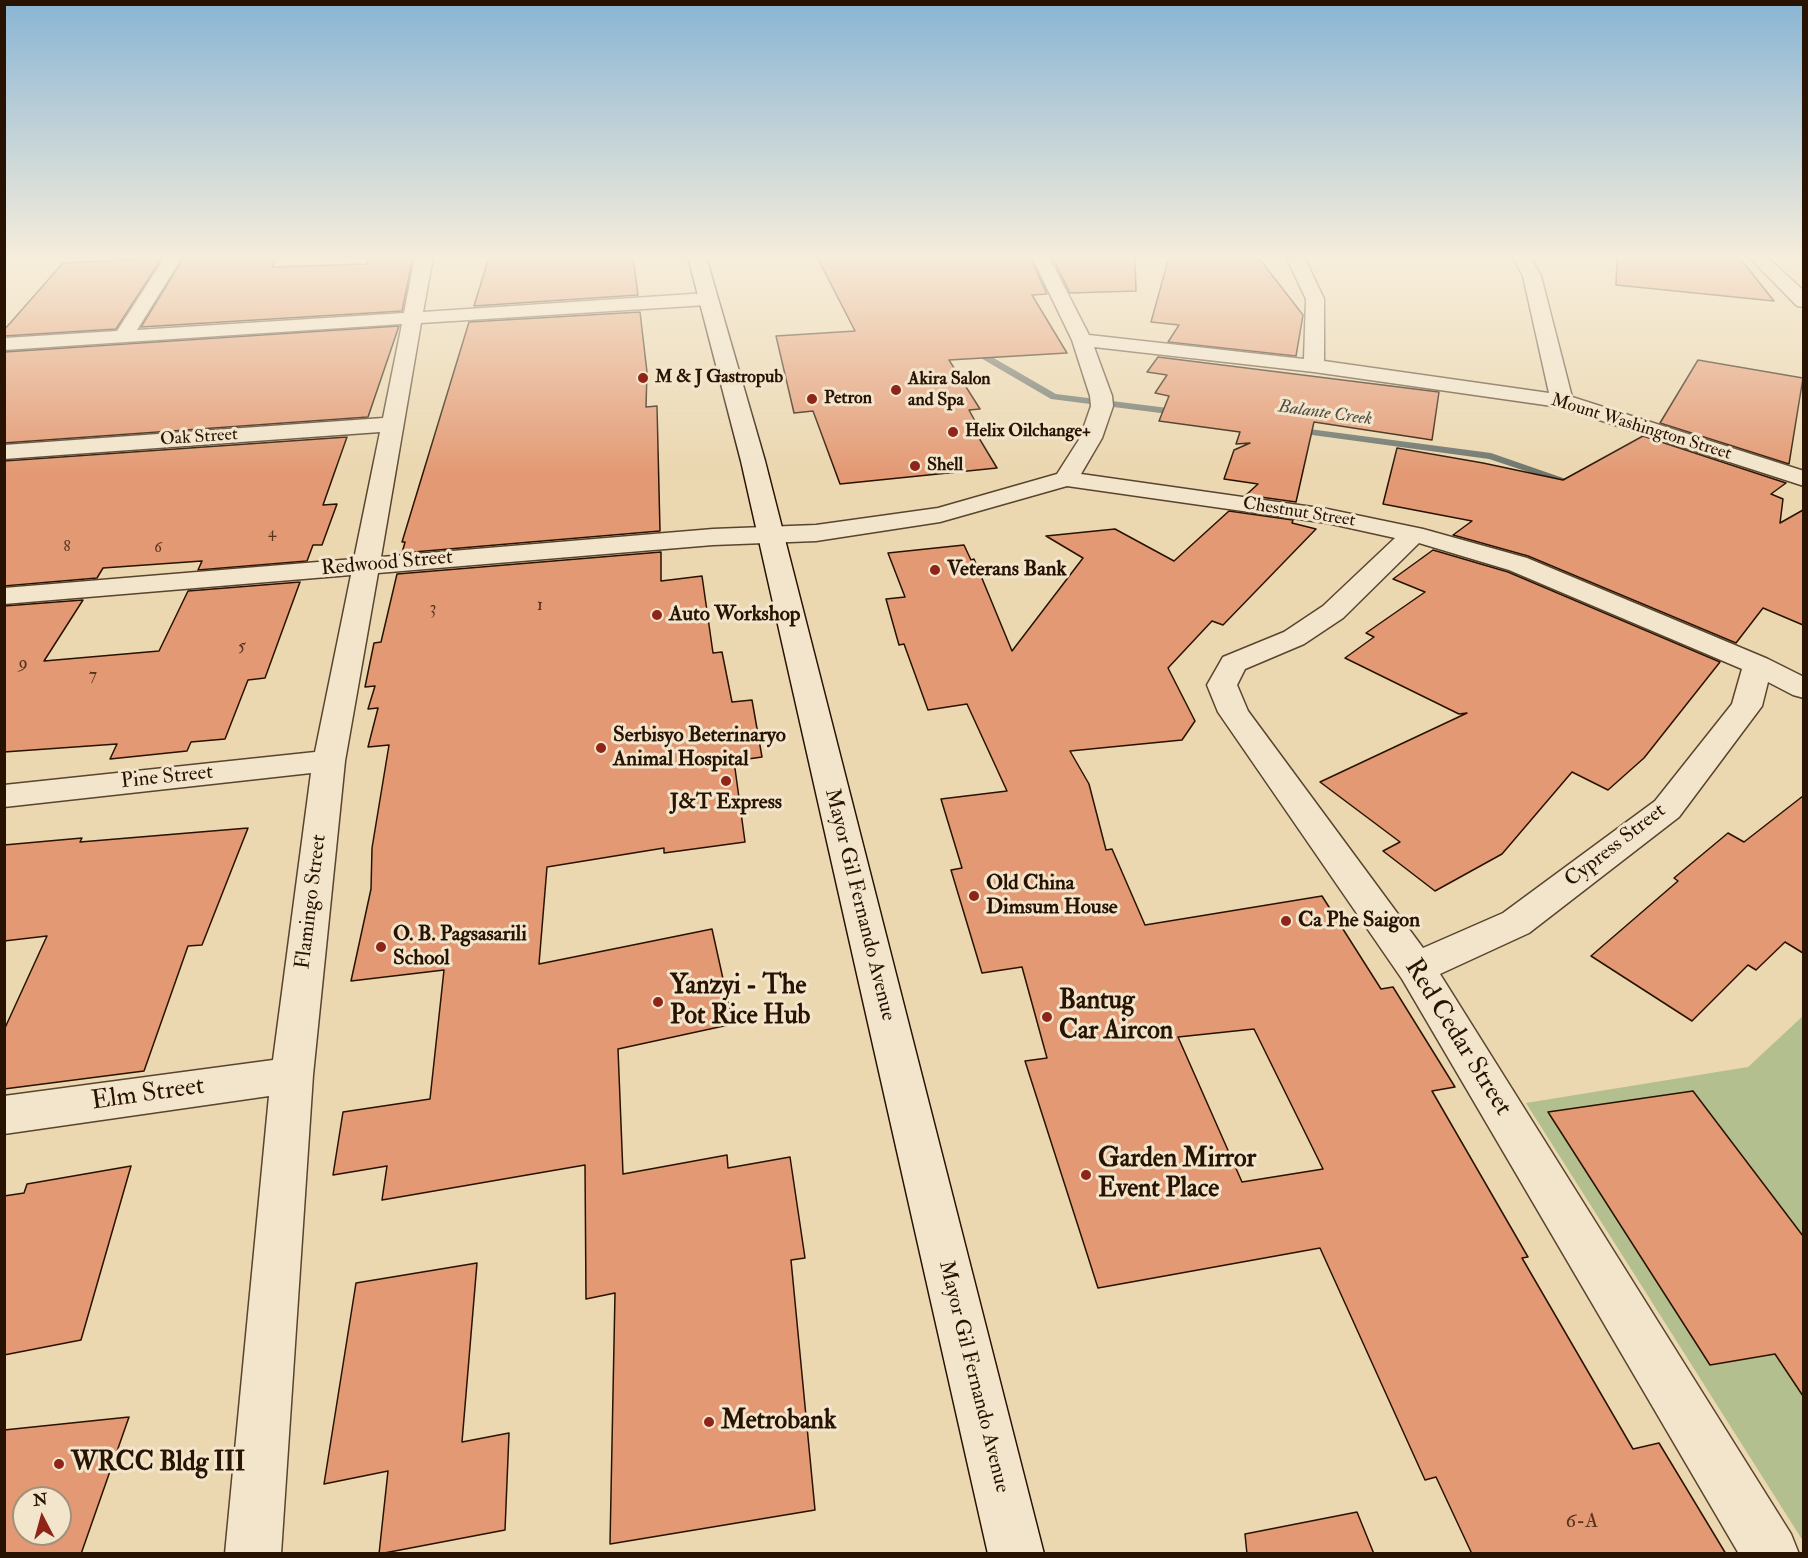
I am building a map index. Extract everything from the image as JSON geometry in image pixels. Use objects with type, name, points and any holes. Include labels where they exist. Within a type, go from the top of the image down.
[{"type":"street","points":[[123,337],[128,330]]},
{"type":"street","points":[[4,345],[234,330]]},
{"type":"street","name":"Flamingo Street","points":[[253,1554],[292,1075],[329,760],[410,330]]},
{"type":"street","name":"Mayor Gil Fernando Avenue","points":[[716,330],[753,461],[1016,1554]]},
{"type":"street","points":[[1066,479],[1091,438],[1102,401],[1077,330]]},
{"type":"street","points":[[1314,366],[1315,330]]},
{"type":"street","points":[[1545,330],[1562,401]]},
{"type":"street","name":"Mount Washington Street","points":[[1082,340],[1314,366],[1562,401],[1803,478]]},
{"type":"street","name":"Oak Street","points":[[4,452],[394,424]]},
{"type":"street","name":"Chestnut Street","points":[[770,533],[816,532],[940,515],[1066,479],[1327,516],[1414,534],[1518,564],[1758,665],[1803,689]]},
{"type":"street","name":"Redwood Street","points":[[4,596],[770,533]]},
{"type":"street","name":"Red Cedar Street","points":[[1414,534],[1333,612],[1294,638],[1233,663],[1222,685],[1233,712],[1416,968],[1771,1554]]},
{"type":"street","name":"Cypress Street","points":[[1416,968],[1516,923],[1667,809],[1748,706],[1758,665]]},
{"type":"street","name":"Pine Street","points":[[4,796],[329,760]]},
{"type":"street","name":"Elm Street","points":[[4,1115],[292,1075]]},
{"type":"green space","points":[[1803,1016],[1803,1541],[1526,1103],[1748,1067]]},
{"type":"building","points":[[4,330],[105,330],[4,336]]},
{"type":"building","points":[[343,330],[398,330],[368,417],[4,443],[4,352]]},
{"type":"building","points":[[467,330],[642,330],[647,372],[646,407],[657,406],[660,531],[402,553],[405,542],[402,542]]},
{"type":"building","points":[[1053,330],[1067,353],[949,360],[980,409],[969,410],[981,432],[976,433],[997,468],[840,484],[813,411],[794,413],[776,336],[855,331]]},
{"type":"building","points":[[1176,330],[1300,330],[1296,356],[1168,342]]},
{"type":"building","points":[[1158,357],[1439,392],[1432,440],[1314,422],[1296,502],[1246,495],[1258,484],[1224,479],[1234,450],[1250,443],[1236,444],[1240,432],[1159,421],[1169,396],[1155,393],[1167,375],[1147,372]]},
{"type":"building","points":[[1698,360],[1803,378],[1789,464],[1660,423]]},
{"type":"building","points":[[1643,436],[1786,483],[1771,494],[1783,499],[1780,523],[1803,510],[1803,625],[1763,608],[1736,643],[1528,556],[1453,535],[1472,521],[1383,504],[1397,448],[1563,480]]},
{"type":"building","points":[[347,437],[323,505],[337,504],[322,545],[313,545],[307,561],[198,570],[202,561],[103,568],[97,578],[4,586],[4,461]]},
{"type":"building","points":[[1229,511],[1293,520],[1292,523],[1316,529],[1223,625],[1212,621],[1168,668],[1195,721],[1182,740],[1070,751],[1089,784],[1106,850],[1112,849],[1145,925],[1322,896],[1381,989],[1393,987],[1455,1087],[1432,1091],[1528,1257],[1522,1258],[1633,1449],[1659,1443],[1726,1554],[1472,1554],[1436,1477],[1425,1480],[1320,1248],[1098,1288],[1025,1061],[1047,1058],[1022,967],[982,973],[951,870],[962,868],[941,799],[1007,791],[967,704],[928,710],[904,644],[899,645],[886,599],[905,597],[888,553],[964,545],[971,560],[974,559],[1012,651],[1083,558],[1046,536],[1115,529],[1174,561]],"holes":[[[1254,1029],[1323,1169],[1242,1182],[1178,1037]]]},
{"type":"building","points":[[1433,550],[1508,572],[1720,662],[1644,758],[1608,790],[1572,772],[1502,854],[1435,891],[1383,851],[1400,842],[1320,782],[1467,713],[1459,714],[1345,658],[1374,637],[1366,633],[1425,592],[1393,579]]},
{"type":"building","points":[[661,552],[661,581],[702,576],[713,653],[722,652],[732,702],[752,700],[762,757],[734,761],[745,842],[664,853],[664,848],[547,867],[539,964],[712,929],[733,1024],[618,1049],[623,1174],[727,1155],[728,1168],[790,1157],[805,1258],[791,1260],[815,1510],[610,1544],[615,1293],[586,1299],[585,1165],[382,1200],[387,1166],[333,1175],[343,1112],[430,1099],[444,970],[351,981],[371,889],[372,848],[389,745],[368,747],[378,708],[368,709],[375,686],[365,687],[374,643],[381,642],[397,574]]},
{"type":"building","points":[[300,582],[265,678],[248,680],[225,739],[191,742],[187,751],[110,759],[117,744],[4,752],[4,606],[83,600],[44,661],[159,651],[188,591]]},
{"type":"building","points":[[1803,796],[1803,953],[1785,942],[1756,970],[1748,965],[1692,1021],[1591,956],[1678,881],[1674,878],[1728,833],[1744,842]]},
{"type":"building","points":[[248,828],[202,945],[188,946],[144,1071],[4,1089],[4,1030],[47,936],[4,941],[4,845],[82,838],[80,842]]},
{"type":"building","points":[[1693,1091],[1803,1236],[1803,1396],[1775,1354],[1710,1365],[1548,1112]]},
{"type":"building","points":[[131,1166],[81,1340],[4,1355],[4,1196],[24,1193],[27,1184]]},
{"type":"building","points":[[477,1263],[462,1442],[509,1433],[505,1530],[379,1554],[388,1471],[324,1484],[356,1283]]},
{"type":"building","name":"WRCC Bldg III","points":[[129,1417],[81,1554],[4,1554],[4,1430]]},
{"type":"building","points":[[1357,1512],[1374,1554],[1247,1554],[1245,1534]]},
{"type":"waterway","name":"Balante Creek","points":[[970,348],[1054,397],[1184,413]]},
{"type":"waterway","name":"Balante Creek","points":[[1294,430],[1491,456],[1581,486]]},
{"type":"place","name":"M & J Gastropub","points":[[643,378]]},
{"type":"place","name":"Akira Salon and Spa","points":[[896,390]]},
{"type":"place","name":"Petron","points":[[812,399]]},
{"type":"place","name":"Helix Oilchange+","points":[[953,432]]},
{"type":"place","name":"Shell","points":[[915,466]]},
{"type":"place","name":"Veterans Bank","points":[[935,570]]},
{"type":"place","name":"Auto Workshop","points":[[657,615]]},
{"type":"place","name":"Serbisyo Beterinaryo Animal Hospital","points":[[601,748]]},
{"type":"place","name":"J&T Express","points":[[726,781]]},
{"type":"place","name":"Old China Dimsum House","points":[[974,896]]},
{"type":"place","name":"Ca Phe Saigon","points":[[1286,921]]},
{"type":"place","name":"O. B. Pagsasarili School","points":[[381,947]]},
{"type":"place","name":"Yanzyi - The Pot Rice Hub","points":[[658,1002]]},
{"type":"place","name":"Bantug Car Aircon","points":[[1047,1017]]},
{"type":"place","name":"Garden Mirror Event Place","points":[[1086,1175]]},
{"type":"place","name":"Metrobank","points":[[709,1422]]},
{"type":"place","name":"WRCC Bldg III","points":[[59,1464]]}]
